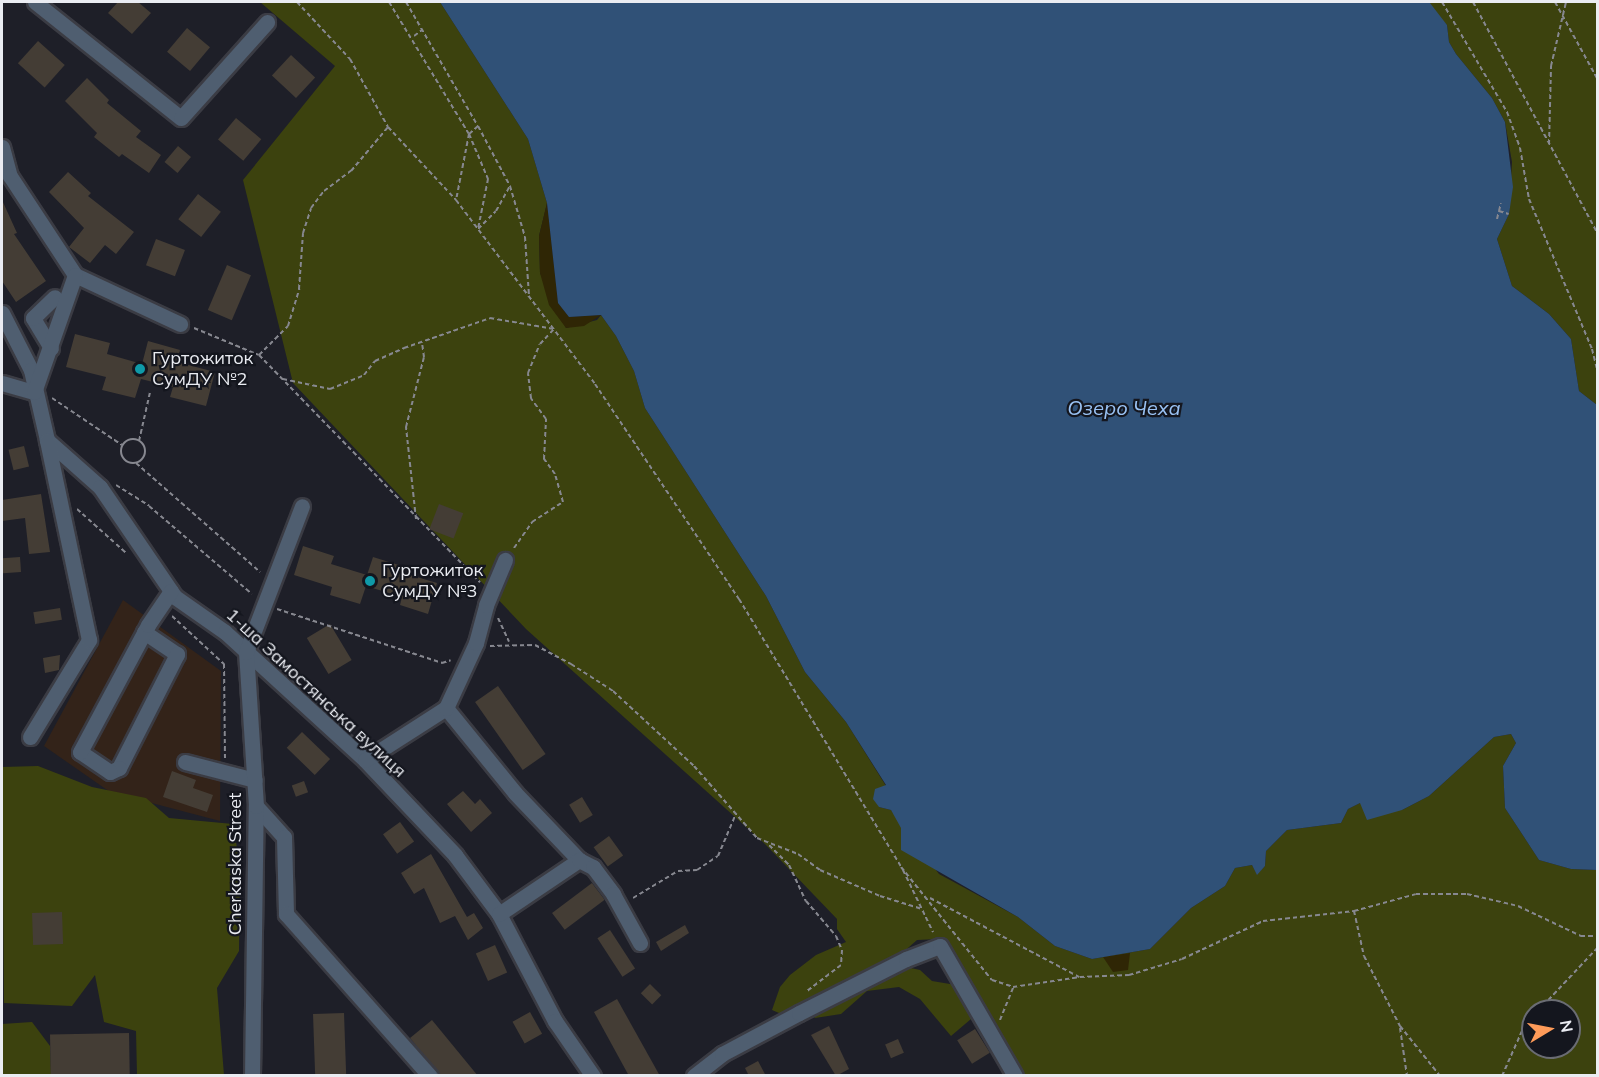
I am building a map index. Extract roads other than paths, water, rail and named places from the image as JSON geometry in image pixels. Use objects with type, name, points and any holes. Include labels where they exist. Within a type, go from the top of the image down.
[{"type":"street","points":[[35,2],[180,118],[267,22]]},
{"type":"street","points":[[2,147],[10,176],[75,275],[180,324]]},
{"type":"street","points":[[34,392],[75,275]]},
{"type":"street","points":[[51,348],[33,318],[55,297]]},
{"type":"street","points":[[2,313],[31,370],[89,640],[30,737]]},
{"type":"street","points":[[2,383],[34,392]]},
{"type":"street","name":"1-ша Замостянська вулиця","points":[[47,440],[100,487],[171,591],[246,652],[365,760],[455,855],[500,914],[555,1021],[593,1076]]},
{"type":"street","points":[[246,652],[274,585],[302,506]]},
{"type":"street","points":[[365,760],[446,708],[471,653],[491,593],[506,560]]},
{"type":"street","points":[[144,632],[177,654],[119,768],[110,772],[80,752],[144,632],[171,591]]},
{"type":"street","name":"Cherkaska Street","points":[[246,652],[256,806],[252,1076]]},
{"type":"street","points":[[446,708],[515,793],[579,860],[593,867],[620,906],[640,943]]},
{"type":"street","points":[[185,762],[255,780]]},
{"type":"street","points":[[256,806],[284,837],[286,914],[430,1076]]},
{"type":"street","points":[[500,914],[579,860]]},
{"type":"street","points":[[704,1074],[722,1054],[906,959],[940,946],[1015,1076]]},
{"type":"water","name":"Озеро Чеха","points":[[440,2],[1430,3],[1447,25],[1449,42],[1456,54],[1492,98],[1505,122],[1513,187],[1509,214],[1497,239],[1512,286],[1549,314],[1571,339],[1579,391],[1597,405],[1597,870],[1571,869],[1539,860],[1505,808],[1503,766],[1516,743],[1511,734],[1494,737],[1429,796],[1402,810],[1367,820],[1360,803],[1348,809],[1341,823],[1287,830],[1266,851],[1265,866],[1257,875],[1252,865],[1235,868],[1225,886],[1191,908],[1150,949],[1092,959],[1055,946],[1018,917],[901,850],[901,828],[891,810],[879,807],[873,799],[875,789],[886,785],[846,722],[805,672],[766,596],[645,408],[634,371],[616,336],[601,315],[569,317],[558,303],[547,203],[528,139]]},
{"type":"place","name":"Гуртожиток СумДУ №2","points":[[140,369]]},
{"type":"place","name":"Гуртожиток СумДУ №3","points":[[370,581]]}]
